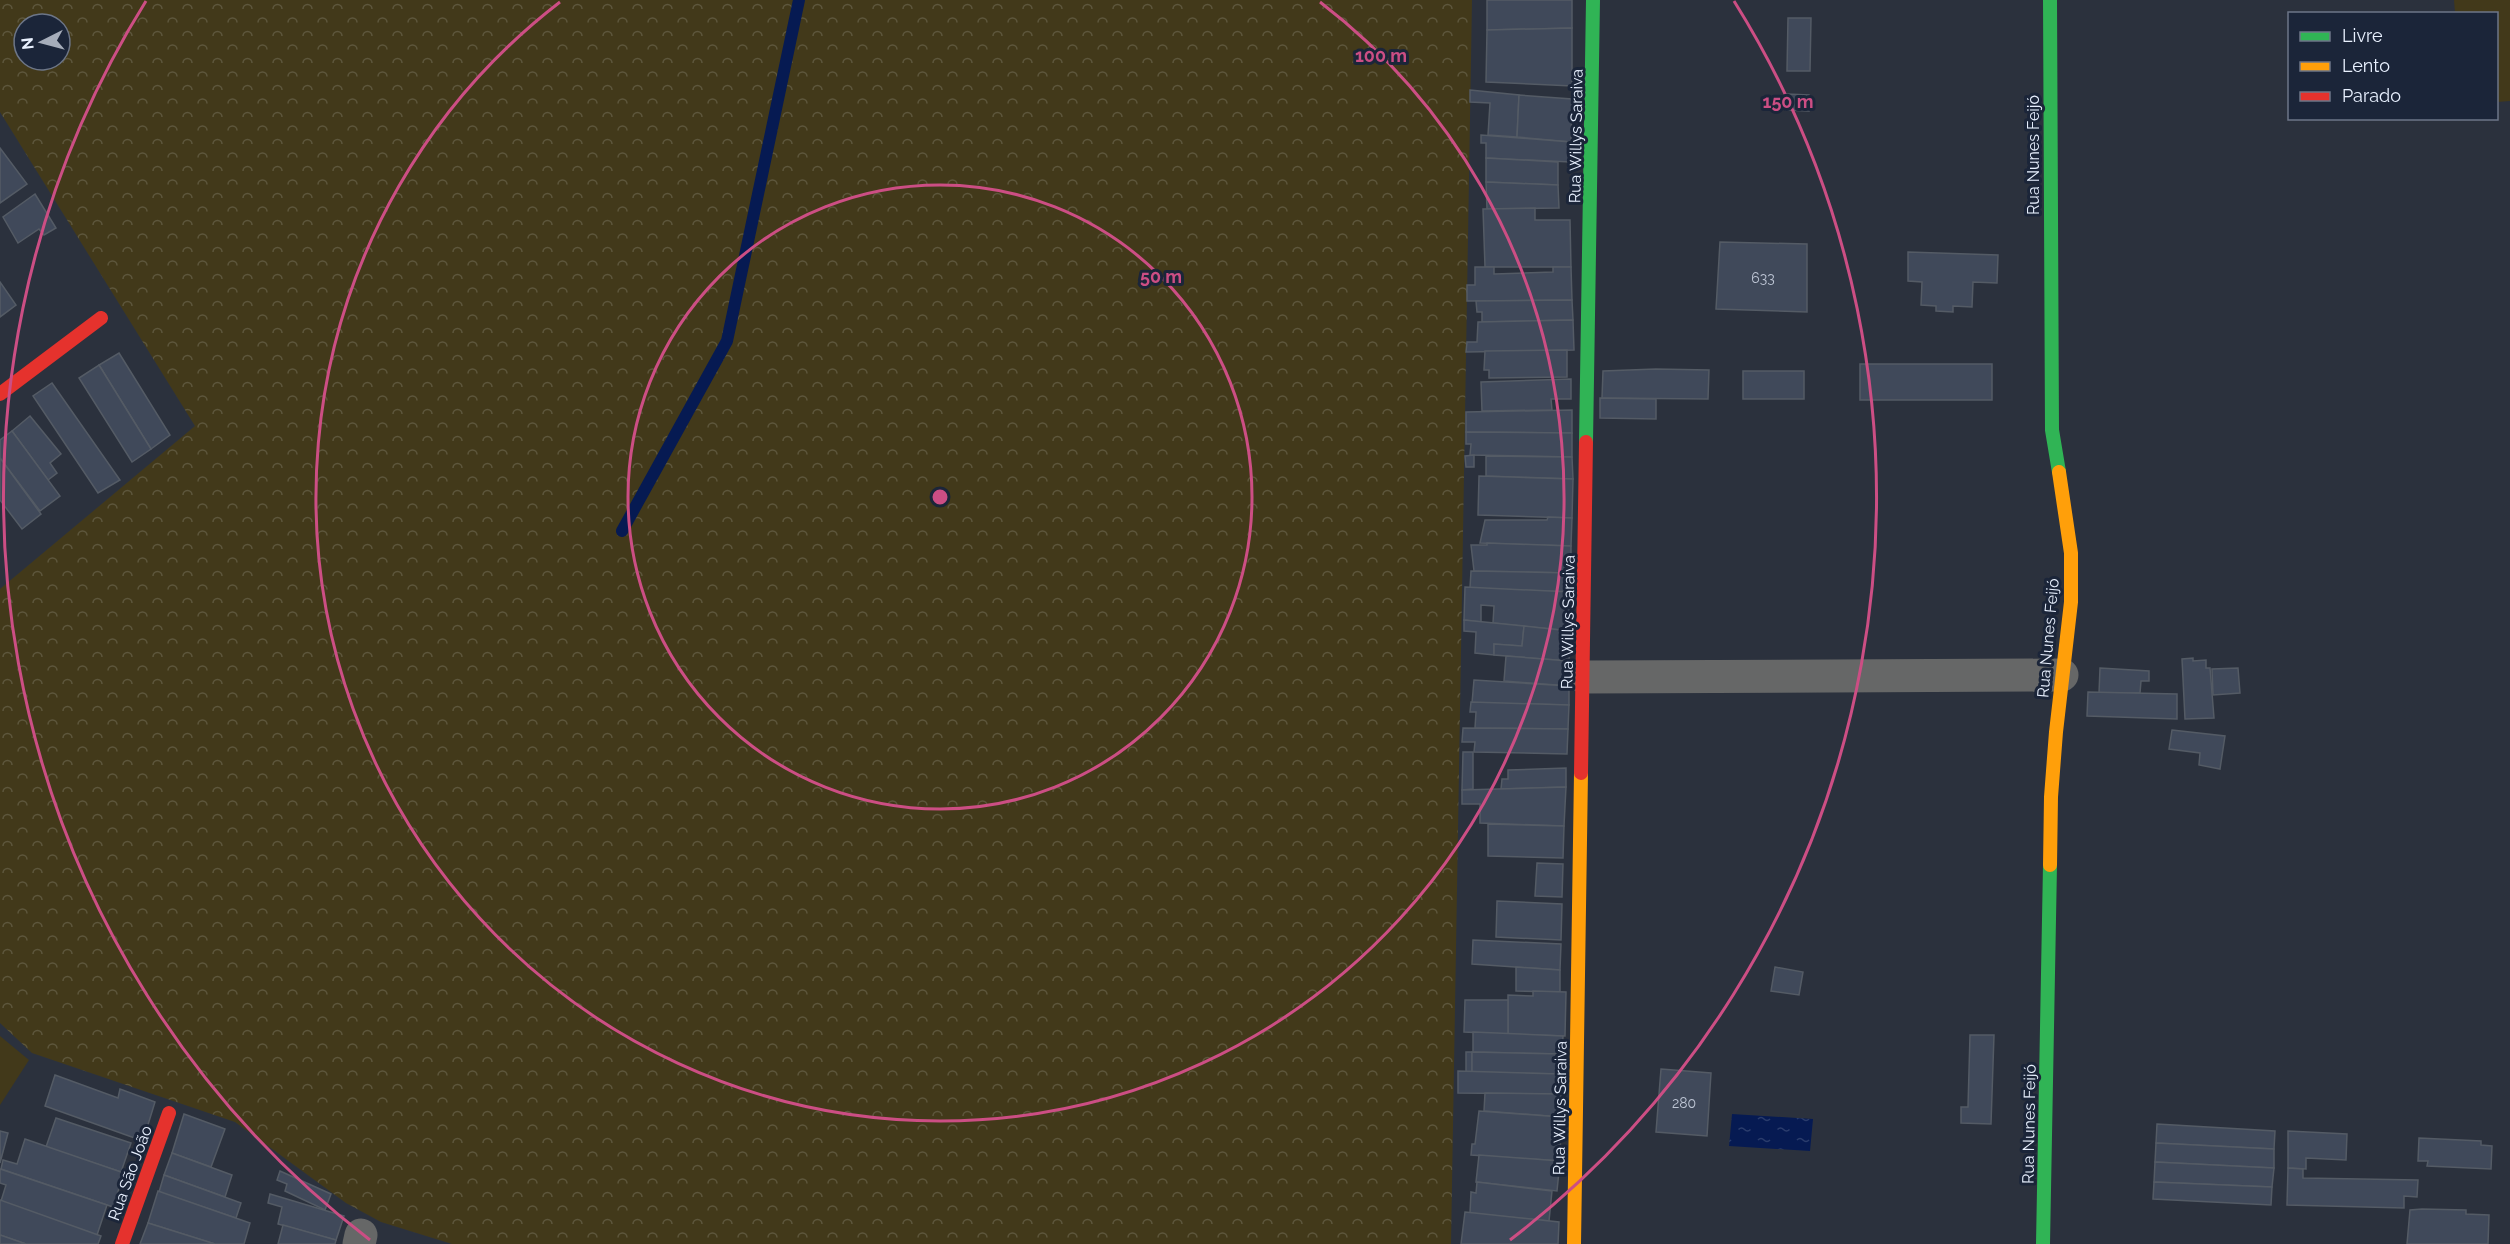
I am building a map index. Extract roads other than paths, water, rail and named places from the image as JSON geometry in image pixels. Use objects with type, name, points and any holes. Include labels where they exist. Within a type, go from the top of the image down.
[{"type":"street","name":"Rua Willys Saraiva","points":[[1574,1244],[1593,0]]},
{"type":"street","name":"Rua Nunes Feijó","points":[[2043,1244],[2051,820],[2061,675],[2071,602],[2071,553],[2052,430],[2050,0]]},
{"type":"street","points":[[0,394],[101,318]]},
{"type":"street","points":[[1584,677],[2061,675]]},
{"type":"street","name":"Rua São João","points":[[122,1244],[169,1113]]},
{"type":"water","points":[[1732,1114],[1813,1119],[1810,1151],[1729,1146]]},
{"type":"waterway","points":[[622,531],[727,341],[799,0]]}]
